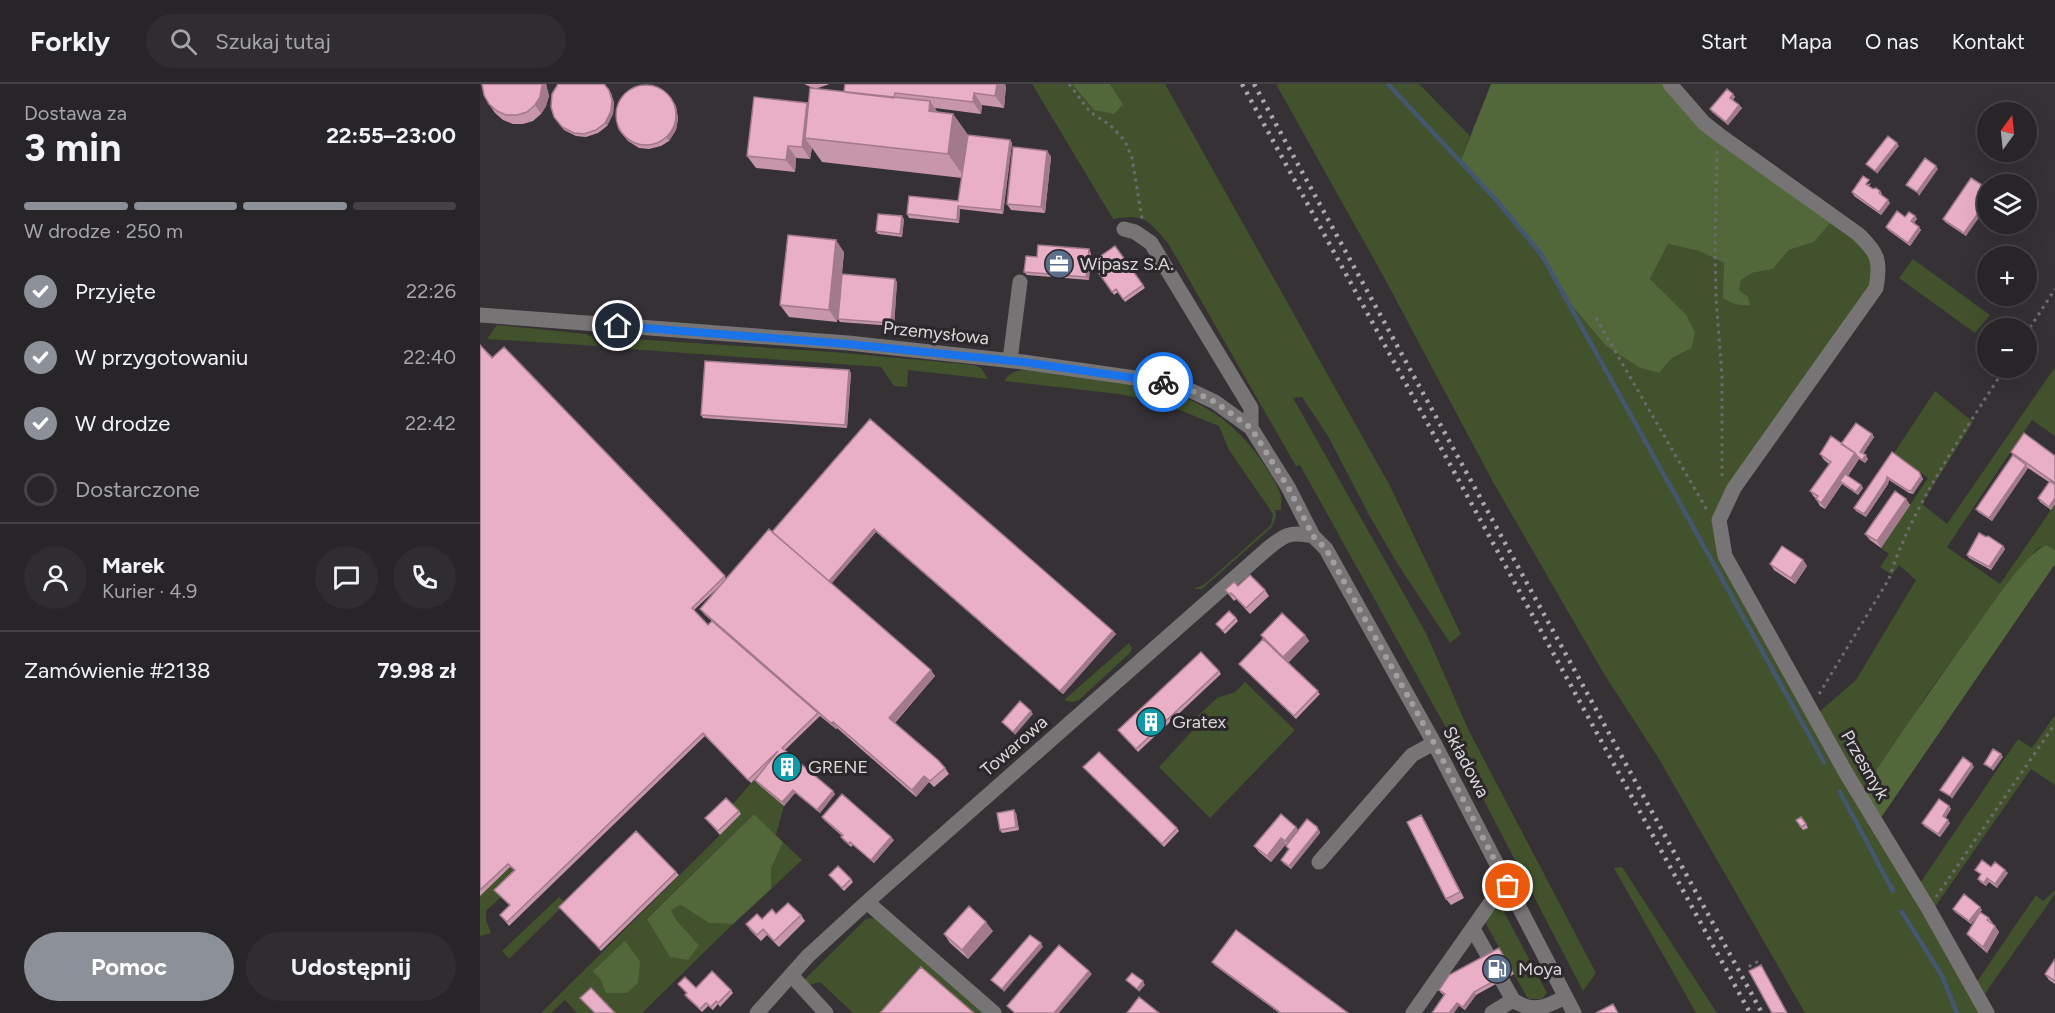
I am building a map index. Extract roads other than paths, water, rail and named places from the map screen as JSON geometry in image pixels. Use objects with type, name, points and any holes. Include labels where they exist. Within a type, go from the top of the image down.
[{"type":"street","name":"Przesmyk","points":[[1670,84],[1704,123],[1858,234],[1874,249],[1879,270],[1876,288],[1734,488],[1719,520],[1720,532],[1725,556],[1846,773],[1928,908],[1987,1013]]},
{"type":"street","points":[[1124,229],[1135,232],[1151,243],[1251,408],[1251,428]]},
{"type":"street","points":[[1010,360],[1020,282]]},
{"type":"street","name":"Przemysłowa","points":[[480,315],[848,344],[1010,360],[1178,384],[1215,402],[1251,428],[1288,487],[1313,536]]},
{"type":"street","name":"Towarowa","points":[[757,1013],[808,956],[867,902],[1266,550],[1281,538],[1296,533],[1313,536]]},
{"type":"street","name":"Składowa","points":[[1313,536],[1326,549],[1434,743],[1570,1008]]},
{"type":"street","points":[[1319,862],[1412,756],[1434,743]]},
{"type":"street","points":[[1413,1013],[1498,892],[1508,886]]},
{"type":"street","points":[[867,902],[994,1013]]},
{"type":"street","points":[[1473,929],[1513,1000],[1522,1008],[1532,1010],[1570,1008]]},
{"type":"street","points":[[791,975],[826,1013]]},
{"type":"street","points":[[1492,1013],[1513,1000]]},
{"type":"waterway","points":[[1388,84],[1497,201],[1541,254],[1824,762]]},
{"type":"waterway","points":[[1840,792],[1893,891]]},
{"type":"waterway","points":[[1902,912],[1942,976],[1957,1013]]},
{"type":"railway","points":[[1242,84],[1750,1013]]},
{"type":"railway","points":[[1254,84],[1762,1013]]},
{"type":"place","name":"Wipasz S.A.","points":[[1059,264]]},
{"type":"place","name":"Gratex","points":[[1151,722]]},
{"type":"place","name":"GRENE","points":[[787,767]]},
{"type":"place","name":"Moya","points":[[1497,969]]}]
